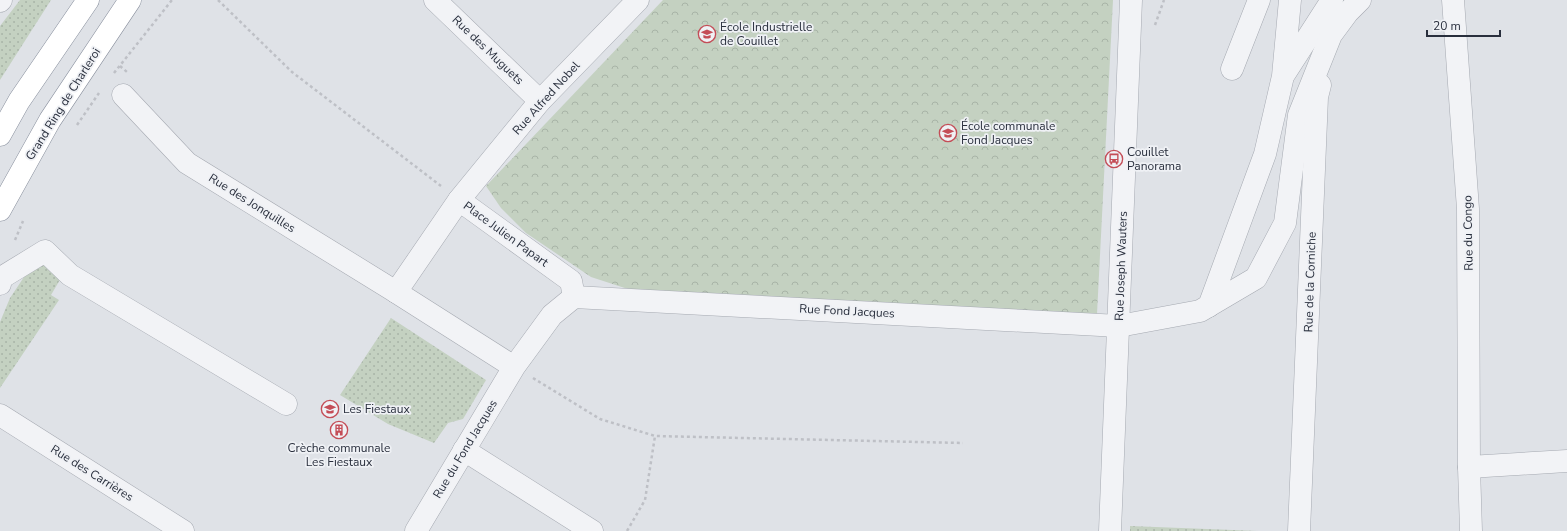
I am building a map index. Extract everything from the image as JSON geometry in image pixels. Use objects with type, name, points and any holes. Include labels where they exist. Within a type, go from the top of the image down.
[{"type":"highway","points":[[0,135],[19,101],[88,0]]},
{"type":"highway","name":"Grand Ring de Charleroi","points":[[0,210],[50,120],[130,0]]},
{"type":"street","name":"Rue des Muguets","points":[[435,0],[540,101]]},
{"type":"street","name":"Rue Alfred Nobel","points":[[459,200],[540,101],[638,0]]},
{"type":"street","name":"Rue Joseph Wauters","points":[[1110,531],[1131,0]]},
{"type":"street","points":[[1232,69],[1259,0]]},
{"type":"street","points":[[1209,306],[1265,154],[1283,76],[1290,0]]},
{"type":"street","points":[[1283,76],[1332,0]]},
{"type":"street","points":[[1332,35],[1348,12],[1360,0]]},
{"type":"street","name":"Rue du Congo","points":[[1453,0],[1468,208],[1469,467],[1471,531]]},
{"type":"street","name":"Rue Fond Jacques","points":[[574,296],[1119,326],[1200,311],[1256,278],[1285,223],[1300,115],[1332,35]]},
{"type":"street","name":"Rue de la Corniche","points":[[1299,531],[1317,97],[1332,35]]},
{"type":"street","name":"Rue des Jonquilles","points":[[123,95],[188,163],[396,292]]},
{"type":"street","name":"Place Julien Papart","points":[[396,292],[459,200],[571,281],[574,296]]},
{"type":"street","points":[[0,284],[1,278],[45,251],[70,275],[286,404]]},
{"type":"street","points":[[396,292],[514,367],[552,315],[574,296]]},
{"type":"street","name":"Rue du Fond Jacques","points":[[416,531],[514,367]]},
{"type":"street","name":"Rue des Carrières","points":[[0,415],[183,531]]},
{"type":"street","points":[[464,450],[592,531]]},
{"type":"street","points":[[1469,467],[1567,461]]},
{"type":"path","points":[[112,76],[172,0]]},
{"type":"path","points":[[218,0],[292,72],[459,200]]},
{"type":"path","points":[[73,131],[99,92]]},
{"type":"path","points":[[15,241],[24,218]]},
{"type":"path","points":[[514,367],[600,419],[655,436],[963,443]]},
{"type":"path","points":[[627,531],[645,500],[655,436]]},
{"type":"green space","points":[[20,0],[51,0],[0,80],[0,26]]},
{"type":"green space","points":[[663,0],[1113,0],[1097,314],[923,307],[634,291],[591,277],[526,233],[501,208],[486,186]]},
{"type":"green space","points":[[34,257],[61,278],[51,295],[59,300],[0,388],[0,322],[10,298],[28,271]]},
{"type":"green space","points":[[391,318],[486,380],[463,419],[448,423],[434,443],[388,424],[340,395]]},
{"type":"green space","points":[[1130,526],[1258,531],[1130,531]]},
{"type":"place","name":"École Industrielle de Couillet","points":[[707,34]]},
{"type":"place","name":"École communale Fond Jacques","points":[[948,133]]},
{"type":"place","name":"Couillet Panorama","points":[[1114,159]]},
{"type":"place","name":"Les Fiestaux","points":[[330,409]]},
{"type":"place","name":"Crèche communale Les Fiestaux","points":[[339,430]]}]
